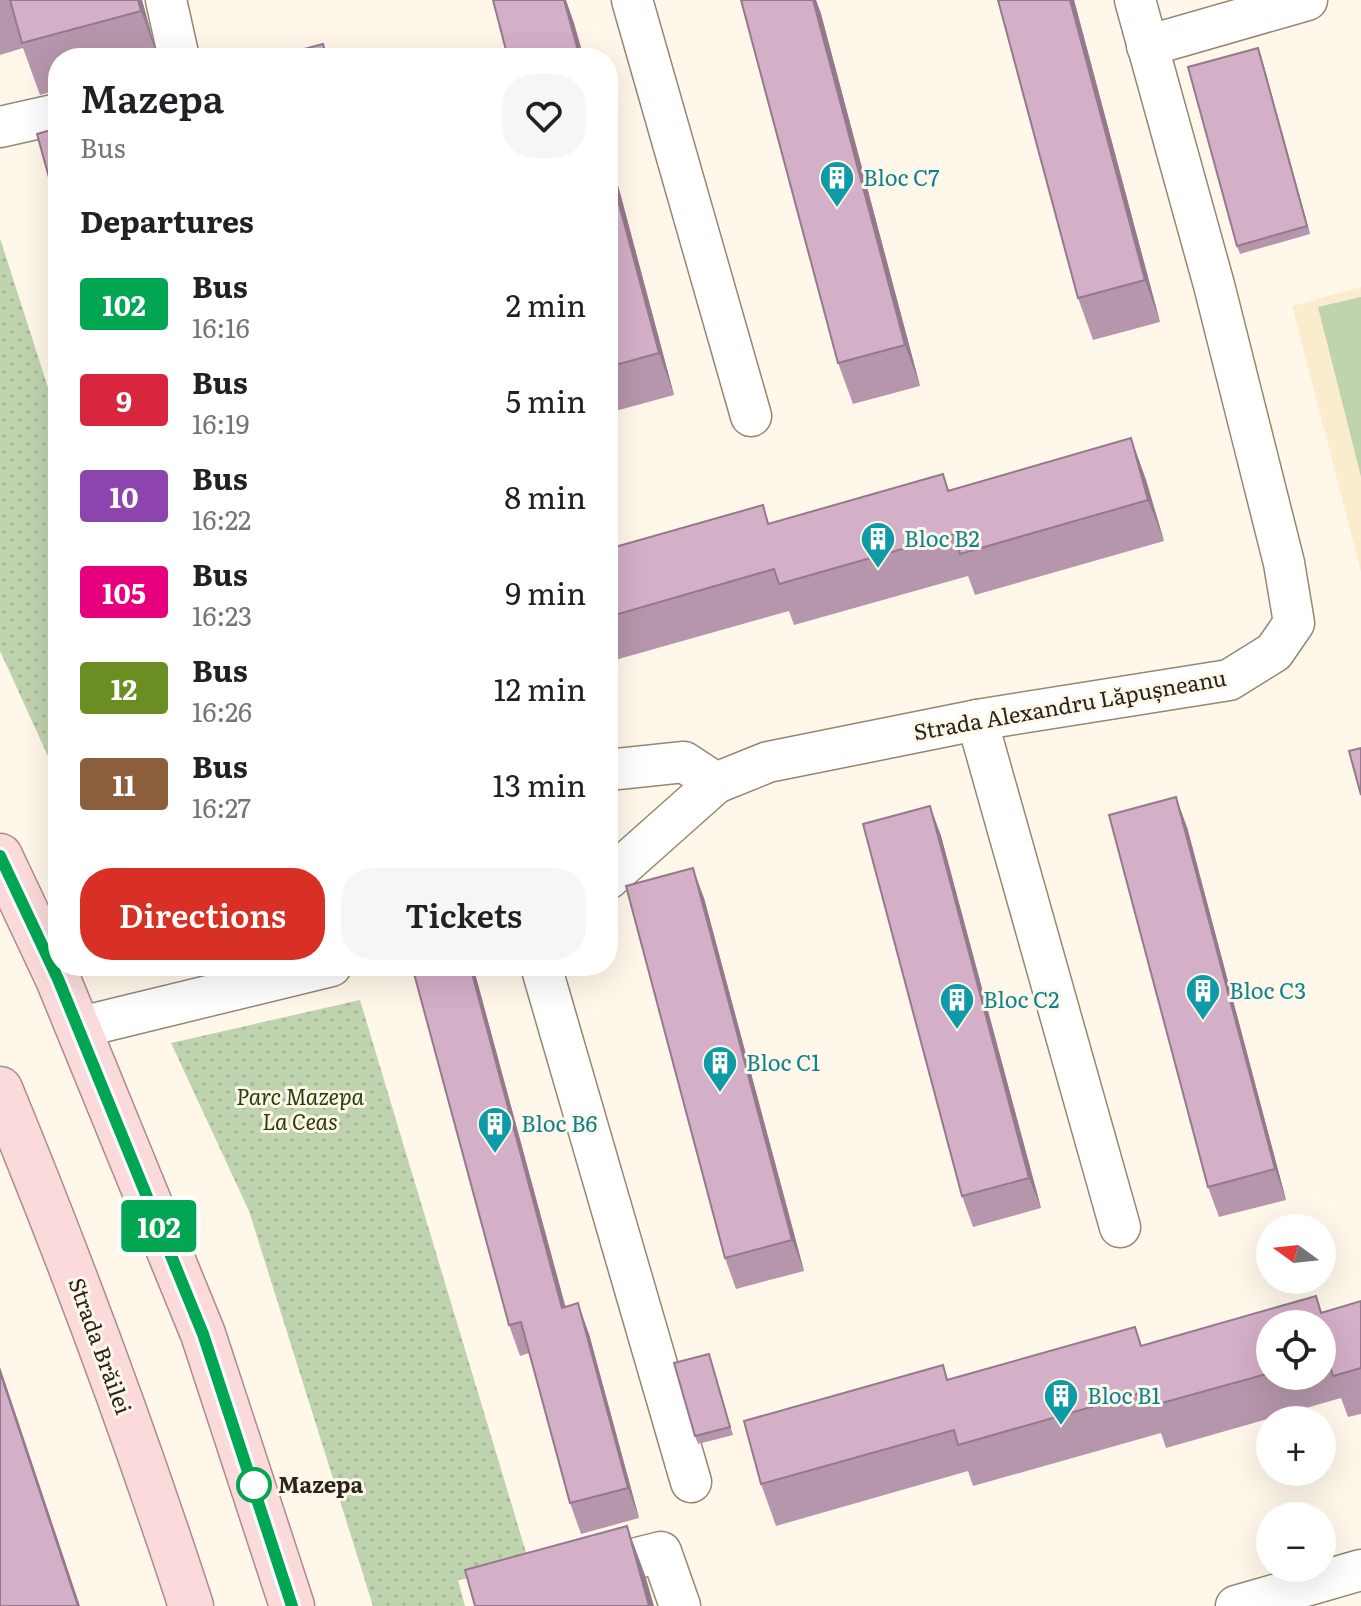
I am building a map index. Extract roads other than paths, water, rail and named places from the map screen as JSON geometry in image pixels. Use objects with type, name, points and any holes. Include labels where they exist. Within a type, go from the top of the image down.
[{"type":"main road","points":[[0,856],[48,963]]},
{"type":"main road","points":[[54,976],[203,1334],[292,1606]]},
{"type":"main road","name":"Strada Brăilei","points":[[0,1089],[42,1191],[153,1488],[191,1606]]},
{"type":"street","points":[[166,0],[177,48]]},
{"type":"street","points":[[632,0],[751,416]]},
{"type":"street","name":"Strada Alexandru Lăpușneanu","points":[[618,870],[716,783],[768,762],[977,720],[1229,680],[1274,652],[1294,623],[1284,563],[1214,285],[1135,0]]},
{"type":"street","points":[[1147,46],[1307,0]]},
{"type":"street","points":[[0,127],[48,116]]},
{"type":"street","points":[[977,720],[1120,1227]]},
{"type":"street","points":[[618,769],[684,762],[716,783]]},
{"type":"street","points":[[77,1028],[290,976]]},
{"type":"street","points":[[544,976],[691,1482]]},
{"type":"street","points":[[569,1574],[661,1552],[680,1606]]},
{"type":"street","points":[[1236,1606],[1361,1570]]},
{"type":"place","name":"Bloc C7","points":[[837,209]]},
{"type":"place","name":"Bloc B2","points":[[878,570]]},
{"type":"place","name":"Bloc C3","points":[[1203,1022]]},
{"type":"place","name":"Bloc C2","points":[[957,1031]]},
{"type":"place","name":"Bloc C1","points":[[720,1094]]},
{"type":"place","name":"Bloc B6","points":[[495,1155]]},
{"type":"place","name":"Bloc B1","points":[[1061,1427]]},
{"type":"place","name":"Mazepa","points":[[254,1485]]},
{"type":"park label","name":"Parc Mazepa La Ceas","points":[[300,1110]]}]
